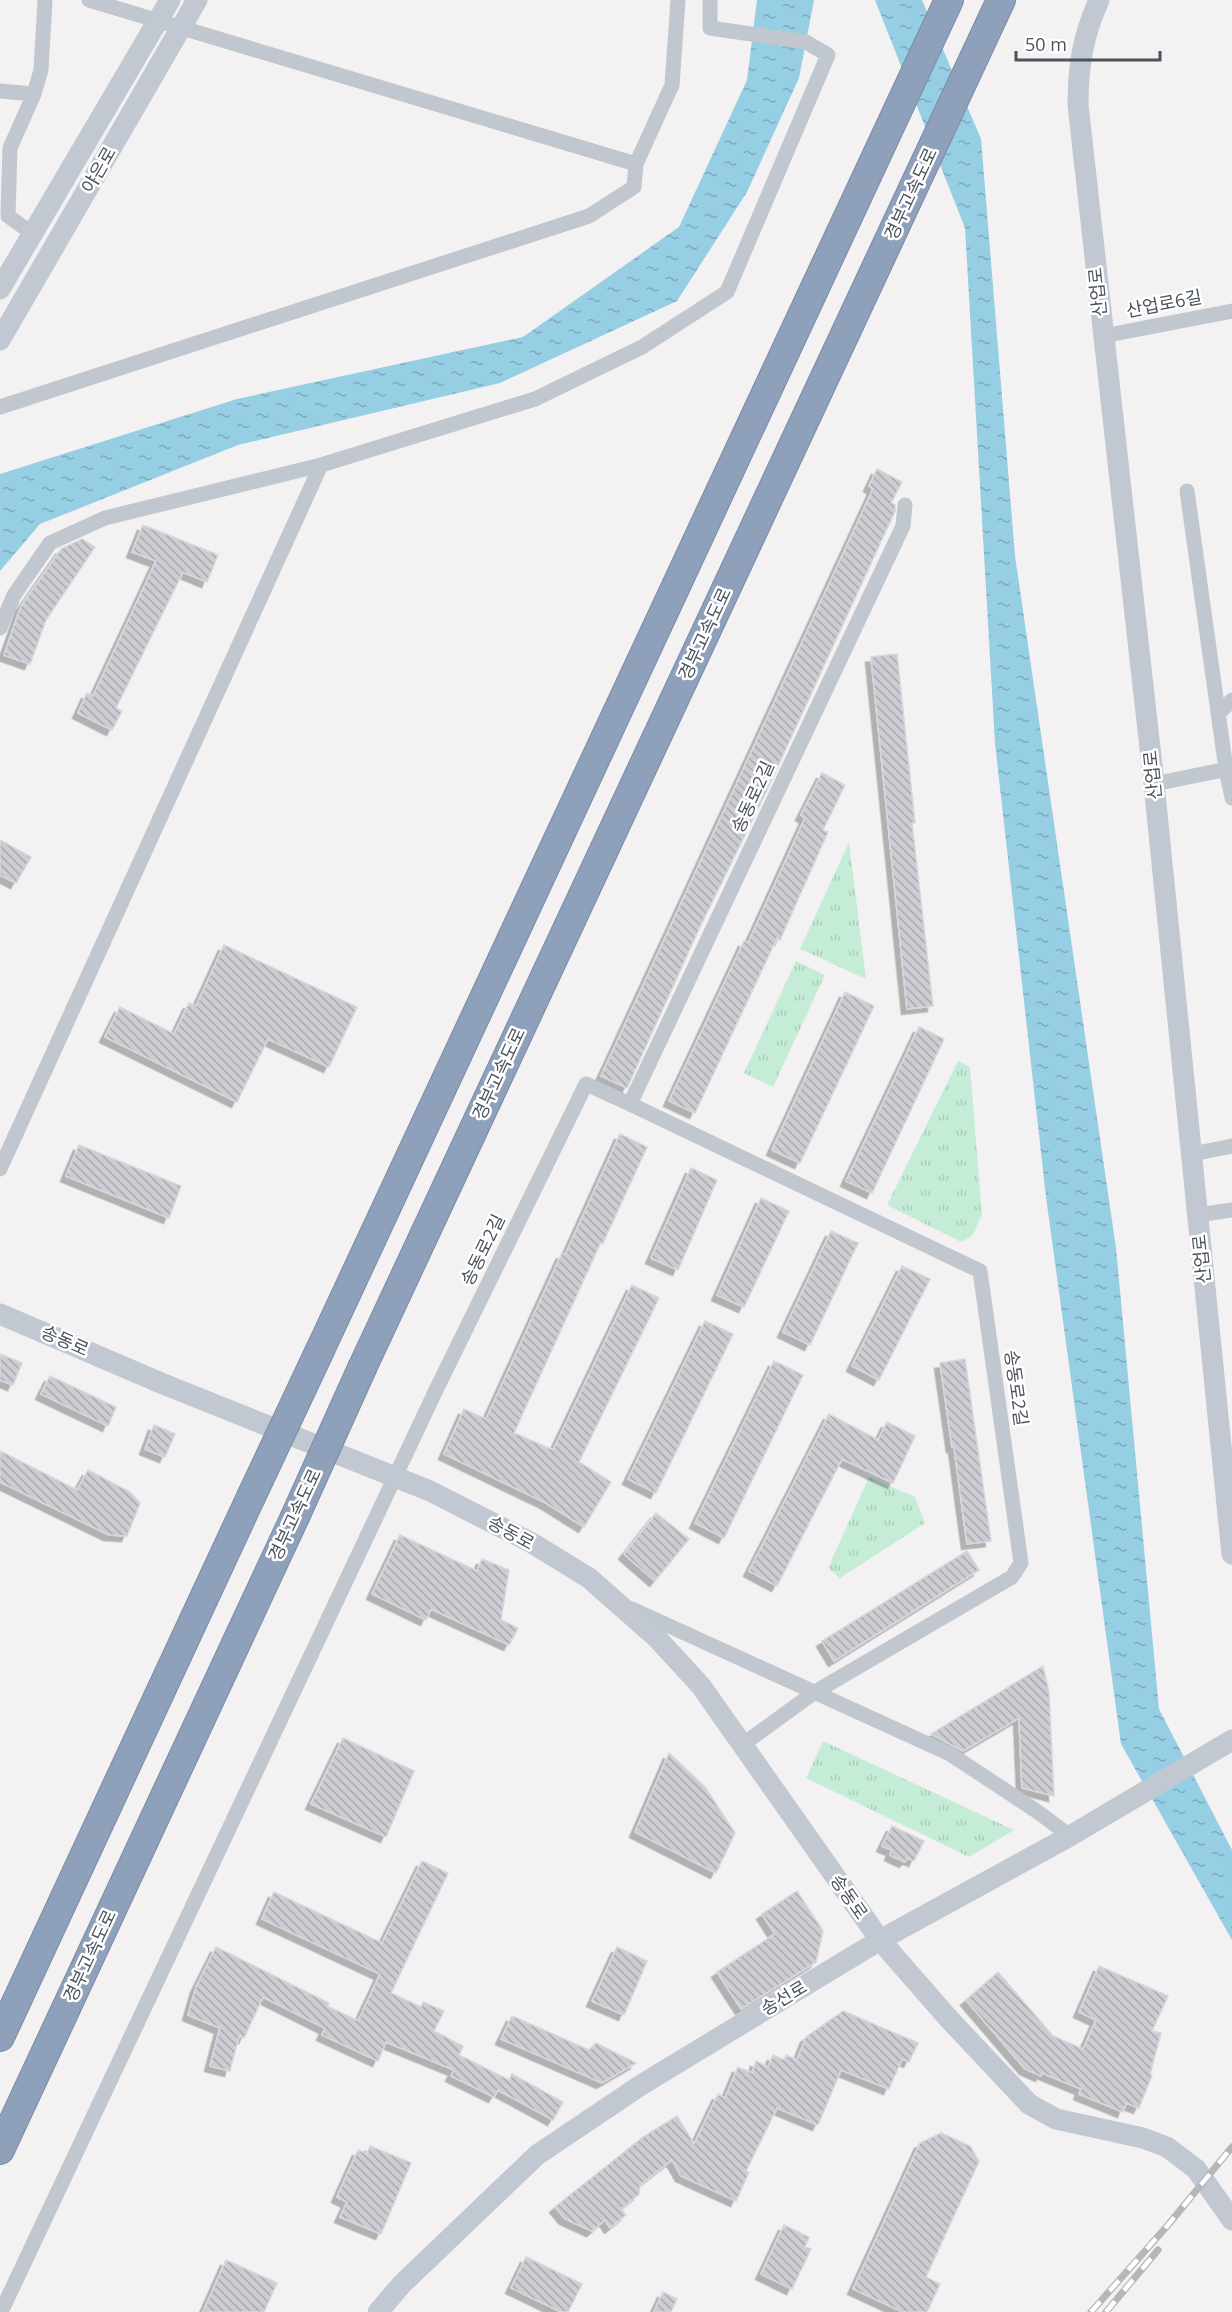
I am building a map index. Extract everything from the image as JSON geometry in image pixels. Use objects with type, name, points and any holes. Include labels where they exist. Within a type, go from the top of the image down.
[{"type":"highway","points":[[0,2037],[949,0]]},
{"type":"highway","name":"경부고속도로","points":[[0,2150],[294,1520],[363,1366],[1001,0]]},
{"type":"street","points":[[33,234],[8,216],[10,148],[34,94],[41,70],[45,0]]},
{"type":"street","points":[[89,0],[636,164]]},
{"type":"street","name":"야은로","points":[[0,289],[170,0]]},
{"type":"street","name":"야은로","points":[[0,340],[197,0]]},
{"type":"street","points":[[0,407],[589,216],[634,187],[636,164],[672,85],[678,0]]},
{"type":"street","points":[[0,628],[14,595],[50,543],[105,518],[321,465],[535,399],[642,347],[727,292],[828,55],[806,42],[710,28],[710,0]]},
{"type":"street","name":"산업로","points":[[1099,0],[1082,46],[1078,71],[1078,105],[1154,784],[1232,1554]]},
{"type":"street","points":[[0,91],[34,94]]},
{"type":"street","name":"산업로6길","points":[[1103,336],[1232,311]]},
{"type":"street","points":[[0,1169],[321,465]]},
{"type":"street","points":[[1187,491],[1232,798]]},
{"type":"street","name":"송동로2길","points":[[630,1104],[903,526],[905,505]]},
{"type":"street","points":[[1218,714],[1232,700]]},
{"type":"street","points":[[1154,784],[1229,769]]},
{"type":"street","name":"송동로2길","points":[[395,1476],[585,1084],[980,1271],[1021,1563],[1012,1577],[814,1692],[742,1745]]},
{"type":"street","points":[[1192,1154],[1232,1146]]},
{"type":"street","points":[[1198,1215],[1232,1210]]},
{"type":"street","name":"송동로","points":[[0,1314],[161,1383],[395,1476],[475,1513],[532,1543],[589,1578],[656,1637],[701,1686],[880,1940],[949,2019],[1029,2104],[1056,2119],[1143,2138],[1167,2147],[1196,2169],[1232,2220]]},
{"type":"street","points":[[1,2312],[395,1476]]},
{"type":"street","points":[[615,1601],[950,1754],[1070,1836]]},
{"type":"street","name":"송선로","points":[[378,2312],[402,2284],[537,2156],[641,2085],[880,1940],[1070,1836],[1232,1740]]},
{"type":"green space","points":[[849,842],[866,979],[800,949]]},
{"type":"green space","points":[[796,961],[825,975],[773,1087],[744,1073]]},
{"type":"green space","points":[[958,1061],[970,1067],[982,1215],[972,1236],[961,1242],[887,1205]]},
{"type":"green space","points":[[869,1477],[915,1497],[925,1523],[840,1578],[828,1568]]},
{"type":"green space","points":[[823,1741],[1014,1830],[969,1857],[806,1778]]},
{"type":"water","points":[[757,0],[814,0],[799,78],[747,192],[677,301],[500,383],[238,445],[40,524],[0,571],[0,474],[237,399],[523,337],[679,227],[747,80]]},
{"type":"water","points":[[875,0],[922,0],[981,139],[1015,556],[1116,1248],[1159,1709],[1232,1850],[1232,1940],[1121,1744],[1046,1197],[995,743],[965,228]]},
{"type":"building","points":[[877,469],[902,482],[891,503],[895,505],[895,511],[627,1088],[601,1076],[873,489],[869,486]]},
{"type":"building","points":[[143,525],[218,555],[207,582],[183,572],[116,708],[122,711],[112,730],[78,713],[87,693],[93,696],[156,561],[132,552]]},
{"type":"building","points":[[82,539],[95,547],[46,620],[30,664],[4,655],[21,606],[61,549]]},
{"type":"building","points":[[897,654],[915,823],[912,823],[933,1006],[907,1009],[871,657]]},
{"type":"building","points":[[822,773],[845,785],[823,830],[828,832],[780,940],[777,938],[695,1113],[669,1101],[744,941],[748,943],[805,818],[801,815]]},
{"type":"building","points":[[0,840],[31,857],[16,883],[0,875]]},
{"type":"building","points":[[224,945],[357,1007],[329,1067],[268,1039],[237,1102],[105,1037],[120,1007],[174,1034],[189,1003],[196,1006]]},
{"type":"building","points":[[845,992],[874,1006],[800,1163],[772,1150]]},
{"type":"building","points":[[919,1027],[944,1039],[872,1193],[846,1181]]},
{"type":"building","points":[[620,1134],[647,1147],[514,1433],[553,1450],[632,1285],[659,1298],[579,1462],[611,1482],[584,1527],[546,1503],[444,1454],[464,1409],[486,1419],[562,1253],[565,1255]]},
{"type":"building","points":[[79,1145],[181,1186],[169,1218],[66,1176]]},
{"type":"building","points":[[691,1168],[717,1180],[678,1270],[651,1258]]},
{"type":"building","points":[[761,1198],[789,1211],[744,1307],[717,1295]]},
{"type":"building","points":[[831,1231],[858,1243],[810,1345],[783,1332]]},
{"type":"building","points":[[902,1266],[930,1279],[879,1380],[852,1366]]},
{"type":"building","points":[[705,1321],[733,1334],[656,1493],[628,1479]]},
{"type":"building","points":[[0,1354],[22,1363],[13,1385],[0,1380]]},
{"type":"building","points":[[965,1359],[991,1541],[967,1544],[940,1363]]},
{"type":"building","points":[[774,1361],[803,1375],[724,1538],[695,1523]]},
{"type":"building","points":[[50,1376],[116,1407],[108,1426],[41,1394]]},
{"type":"building","points":[[829,1414],[878,1440],[887,1422],[915,1436],[893,1483],[842,1459],[777,1586],[749,1571]]},
{"type":"building","points":[[154,1425],[175,1434],[165,1457],[145,1449]]},
{"type":"building","points":[[0,1451],[77,1490],[88,1470],[130,1492],[140,1503],[127,1536],[109,1535],[0,1482]]},
{"type":"building","points":[[656,1513],[689,1539],[655,1581],[624,1554]]},
{"type":"building","points":[[400,1535],[477,1571],[482,1559],[509,1570],[501,1620],[518,1628],[509,1645],[431,1609],[426,1620],[372,1594]]},
{"type":"building","points":[[967,1551],[979,1570],[834,1661],[822,1641]]},
{"type":"building","points":[[1043,1666],[1049,1692],[1054,1796],[1022,1788],[1019,1718],[963,1751],[931,1734]]},
{"type":"building","points":[[343,1738],[414,1771],[386,1837],[311,1804]]},
{"type":"building","points":[[669,1753],[705,1787],[735,1833],[716,1873],[635,1832]]},
{"type":"building","points":[[892,1826],[924,1841],[914,1861],[907,1858],[905,1862],[890,1855],[892,1850],[882,1846]]},
{"type":"building","points":[[422,1861],[448,1873],[391,1993],[421,2007],[423,2002],[444,2011],[434,2031],[463,2046],[459,2055],[509,2080],[512,2074],[563,2102],[553,2120],[498,2090],[494,2097],[451,2076],[454,2070],[386,2042],[378,2061],[322,2035],[325,2028],[263,1997],[244,2038],[239,2036],[230,2071],[210,2066],[220,2028],[188,2015],[196,1987],[216,1947],[329,2003],[327,2006],[358,2021],[380,1974],[262,1919],[274,1892],[382,1943]]},
{"type":"building","points":[[797,1891],[823,1931],[816,1962],[741,2009],[717,1972],[775,1934],[762,1914]]},
{"type":"building","points":[[617,1947],[647,1961],[624,2015],[592,2001]]},
{"type":"building","points":[[1099,1966],[1168,1996],[1152,2031],[1161,2033],[1150,2074],[1152,2075],[1139,2108],[1126,2103],[1123,2112],[1079,2094],[1081,2089],[1042,2073],[1041,2076],[1025,2069],[966,2000],[998,1972],[1053,2036],[1083,2049],[1096,2020],[1079,2012]]},
{"type":"building","points":[[843,2011],[918,2043],[909,2062],[902,2059],[889,2089],[841,2070],[818,2125],[777,2108],[746,2171],[749,2172],[736,2201],[681,2176],[672,2160],[640,2185],[639,2194],[621,2209],[626,2215],[610,2228],[605,2220],[592,2231],[565,2219],[555,2207],[643,2137],[677,2116],[694,2144],[718,2094],[725,2098],[738,2067],[752,2073],[756,2061],[768,2067],[773,2055],[784,2060],[786,2055],[797,2060],[806,2037]]},
{"type":"building","points":[[512,2016],[589,2050],[596,2043],[636,2063],[602,2083],[501,2039]]},
{"type":"building","points":[[941,2133],[970,2146],[979,2161],[926,2277],[940,2284],[927,2312],[903,2312],[853,2289],[920,2143]]},
{"type":"building","points":[[370,2146],[411,2163],[381,2234],[340,2217],[347,2202],[337,2197],[358,2150],[367,2154]]},
{"type":"building","points":[[784,2225],[809,2237],[805,2247],[811,2249],[792,2289],[761,2274]]},
{"type":"building","points":[[526,2257],[582,2284],[568,2312],[561,2312],[511,2288]]},
{"type":"building","points":[[226,2260],[277,2283],[264,2312],[203,2312]]},
{"type":"building","points":[[663,2292],[677,2299],[671,2312],[654,2312]]},
{"type":"railway","points":[[1091,2312],[1168,2225],[1232,2147]]},
{"type":"railway","points":[[1106,2312],[1158,2250]]}]
